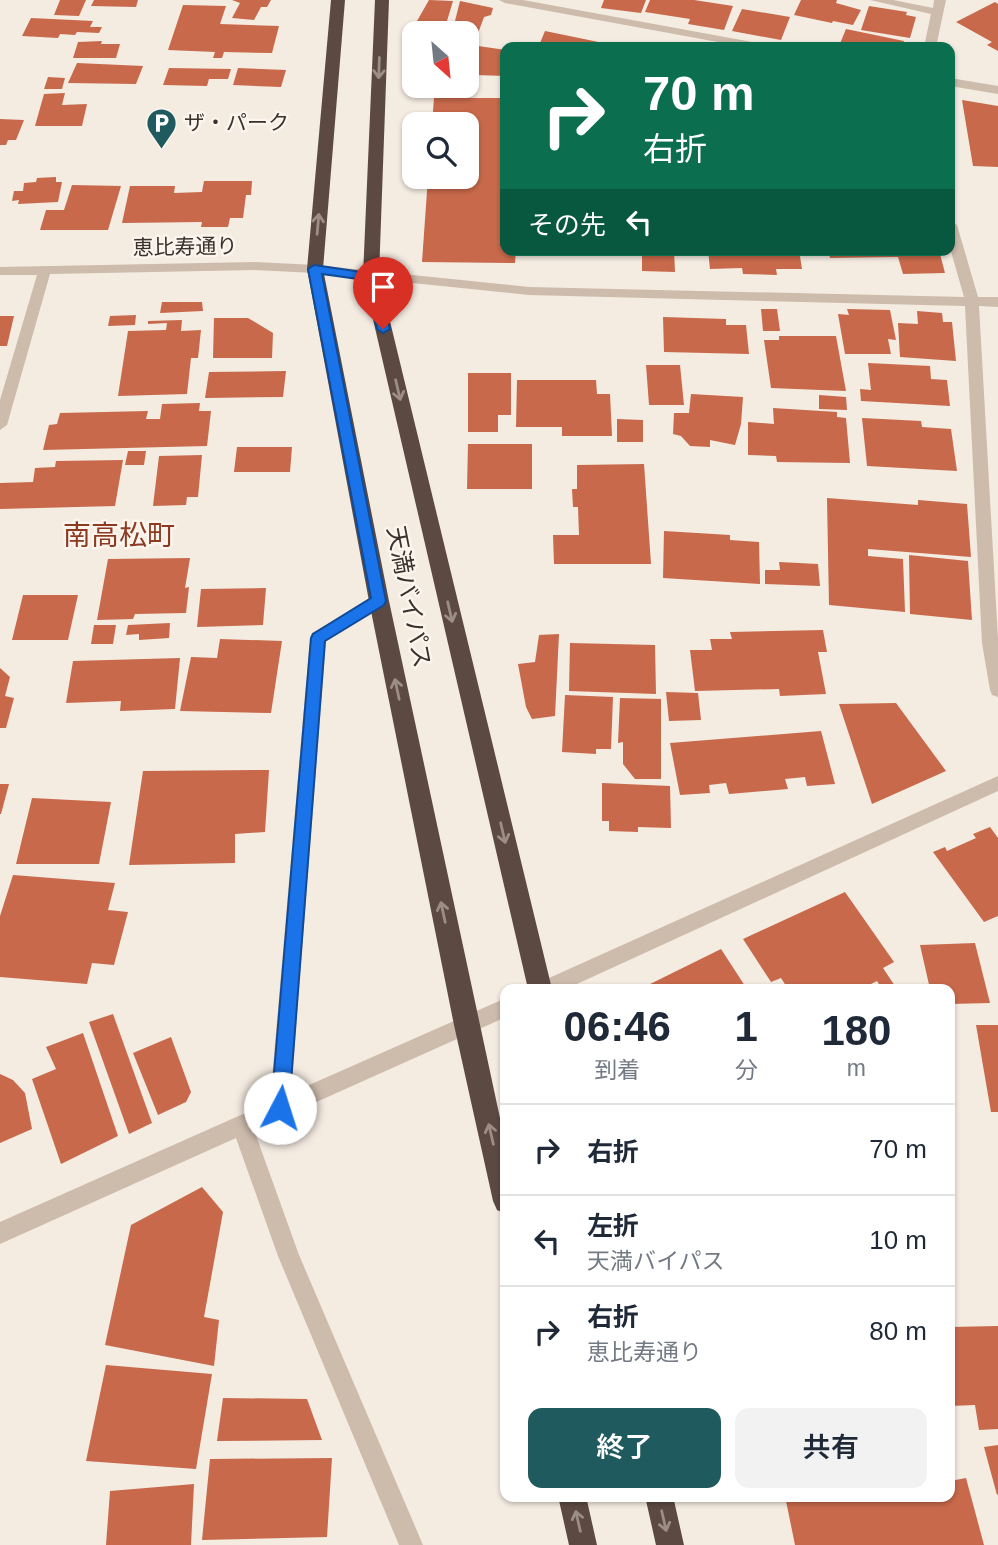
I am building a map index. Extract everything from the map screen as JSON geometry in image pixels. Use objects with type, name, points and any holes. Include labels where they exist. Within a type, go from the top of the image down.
[{"type":"highway","name":"天満バイパス","points":[[338,0],[314,269],[466,1025],[500,1175]]},
{"type":"highway","name":"天満バイパス","points":[[382,0],[371,276],[541,984]]},
{"type":"highway","points":[[573,1502],[583,1545]]},
{"type":"highway","points":[[660,1502],[670,1545]]},
{"type":"street","points":[[505,0],[736,42]]},
{"type":"street","points":[[876,0],[938,6],[931,42]]},
{"type":"street","points":[[955,83],[998,90]]},
{"type":"street","points":[[955,242],[972,300],[990,643],[998,690]]},
{"type":"street","name":"恵比寿通り","points":[[0,271],[255,266],[314,269],[529,291],[998,302]]},
{"type":"street","points":[[0,425],[45,270]]},
{"type":"street","points":[[280,1108],[318,638],[379,601]]},
{"type":"street","points":[[553,984],[998,783]]},
{"type":"street","points":[[0,1233],[500,1010]]},
{"type":"street","points":[[242,1125],[289,1256],[411,1545]]},
{"type":"building","points":[[60,0],[86,0],[79,16],[54,15]]},
{"type":"building","points":[[94,0],[138,0],[136,7],[91,6]]},
{"type":"building","points":[[232,0],[271,0],[267,7],[261,7],[254,20],[232,18],[240,3]]},
{"type":"building","points":[[429,0],[453,1],[447,21],[417,21]]},
{"type":"building","points":[[604,0],[646,0],[641,13],[601,8]]},
{"type":"building","points":[[650,0],[694,0],[733,6],[724,30],[688,24],[690,19],[645,12]]},
{"type":"building","points":[[801,0],[837,0],[836,3],[861,10],[853,25],[832,23],[794,15]]},
{"type":"building","points":[[460,1],[493,8],[491,15],[484,17],[480,28],[480,21],[455,21]]},
{"type":"building","points":[[995,2],[998,4],[998,51],[987,45],[992,42],[956,22]]},
{"type":"building","points":[[183,5],[226,6],[220,24],[279,26],[272,53],[224,52],[222,58],[213,58],[215,52],[168,50]]},
{"type":"building","points":[[869,6],[907,12],[906,15],[916,17],[910,38],[861,30]]},
{"type":"building","points":[[742,9],[790,17],[781,40],[732,31]]},
{"type":"building","points":[[31,18],[93,21],[90,27],[102,27],[99,33],[60,34],[58,38],[22,36]]},
{"type":"building","points":[[846,29],[904,41],[904,42],[841,42]]},
{"type":"building","points":[[545,31],[599,42],[540,42]]},
{"type":"building","points":[[102,41],[101,44],[120,44],[116,58],[73,58],[78,42]]},
{"type":"building","points":[[480,46],[500,49],[500,76],[480,75]]},
{"type":"building","points":[[77,63],[143,66],[136,84],[68,83]]},
{"type":"building","points":[[169,68],[231,69],[228,79],[209,79],[207,86],[163,85]]},
{"type":"building","points":[[238,68],[286,70],[281,87],[233,85]]},
{"type":"building","points":[[48,77],[65,78],[62,89],[44,89]]},
{"type":"building","points":[[65,93],[62,105],[87,104],[82,126],[35,126],[44,94]]},
{"type":"building","points":[[434,98],[500,98],[500,256],[516,256],[515,263],[422,262],[427,189],[479,189],[479,112],[433,112]]},
{"type":"building","points":[[962,100],[998,106],[998,167],[973,166]]},
{"type":"building","points":[[0,119],[24,120],[16,140],[8,140],[6,145],[0,145]]},
{"type":"building","points":[[56,177],[56,182],[62,182],[58,202],[18,204],[19,200],[12,201],[14,191],[23,191],[24,183],[36,182],[37,178]]},
{"type":"building","points":[[204,181],[252,181],[251,195],[246,195],[243,218],[230,218],[228,227],[201,227],[202,222],[122,223],[130,186],[175,186],[174,193],[202,192]]},
{"type":"building","points":[[72,185],[121,186],[108,230],[40,230],[46,210],[64,210]]},
{"type":"building","points":[[642,256],[674,256],[675,272],[642,271]]},
{"type":"building","points":[[709,256],[800,256],[802,269],[776,269],[777,275],[743,274],[742,268],[710,269]]},
{"type":"building","points":[[941,256],[945,273],[903,274],[898,257],[830,258]]},
{"type":"building","points":[[162,302],[202,302],[203,311],[160,313]]},
{"type":"building","points":[[761,309],[777,309],[780,331],[763,331]]},
{"type":"building","points":[[847,309],[890,310],[896,340],[888,339],[891,354],[845,354],[838,314],[849,315]]},
{"type":"building","points":[[917,311],[942,313],[943,322],[952,322],[956,361],[900,357],[898,323],[918,324]]},
{"type":"building","points":[[136,315],[135,325],[108,326],[110,316]]},
{"type":"building","points":[[0,316],[14,316],[7,346],[0,346]]},
{"type":"building","points":[[663,317],[726,319],[726,325],[746,325],[749,354],[664,352]]},
{"type":"building","points":[[214,318],[248,318],[273,333],[272,358],[213,358]]},
{"type":"building","points":[[182,320],[181,331],[201,330],[198,358],[191,358],[187,394],[118,396],[128,331],[166,330],[167,323],[148,324],[148,321]]},
{"type":"building","points":[[779,336],[836,336],[846,391],[771,388],[764,340],[779,340]]},
{"type":"building","points":[[868,363],[930,366],[931,379],[947,380],[950,406],[861,401],[860,389],[871,390]]},
{"type":"building","points":[[646,365],[680,365],[684,405],[649,405]]},
{"type":"building","points":[[286,371],[283,397],[205,398],[209,372]]},
{"type":"building","points":[[468,373],[511,373],[511,415],[498,415],[498,432],[468,432]]},
{"type":"building","points":[[517,380],[596,380],[597,394],[610,394],[612,436],[562,436],[562,427],[516,427]]},
{"type":"building","points":[[691,394],[743,397],[741,424],[735,445],[710,440],[710,447],[690,446],[681,436],[673,434],[674,413],[689,413]]},
{"type":"building","points":[[819,395],[846,397],[847,410],[819,409]]},
{"type":"building","points":[[200,403],[199,411],[211,411],[207,446],[43,450],[49,425],[57,424],[60,413],[148,411],[146,419],[160,419],[162,404]]},
{"type":"building","points":[[773,408],[837,412],[837,417],[846,418],[850,463],[777,462],[776,456],[748,455],[748,422],[774,424]]},
{"type":"building","points":[[862,418],[921,421],[922,427],[951,429],[957,471],[867,466]]},
{"type":"building","points":[[617,419],[643,420],[643,442],[617,442]]},
{"type":"building","points":[[468,444],[532,444],[532,489],[467,489]]},
{"type":"building","points":[[237,447],[292,447],[290,472],[234,472]]},
{"type":"building","points":[[128,451],[146,451],[144,465],[125,465]]},
{"type":"building","points":[[202,455],[198,497],[187,497],[186,505],[153,506],[159,456]]},
{"type":"building","points":[[123,460],[115,506],[0,509],[0,483],[33,482],[35,468],[55,467],[56,461]]},
{"type":"building","points":[[644,464],[651,564],[554,564],[553,535],[579,535],[578,507],[573,507],[572,489],[577,489],[577,465]]},
{"type":"building","points":[[827,498],[918,505],[918,500],[967,504],[971,557],[868,549],[868,556],[903,559],[905,612],[829,605]]},
{"type":"building","points":[[664,531],[730,535],[730,540],[759,542],[760,584],[663,578]]},
{"type":"building","points":[[909,555],[968,561],[972,620],[910,614]]},
{"type":"building","points":[[190,558],[185,588],[189,587],[186,613],[135,614],[133,619],[97,620],[108,559]]},
{"type":"building","points":[[779,562],[818,564],[820,586],[765,584],[765,570],[780,570]]},
{"type":"building","points":[[266,588],[263,625],[197,627],[201,589]]},
{"type":"building","points":[[23,595],[78,595],[68,640],[12,640]]},
{"type":"building","points":[[170,623],[169,638],[139,640],[139,634],[126,635],[128,625]]},
{"type":"building","points":[[94,625],[116,625],[113,644],[91,644]]},
{"type":"building","points":[[823,630],[827,652],[818,652],[826,694],[780,696],[779,689],[695,691],[690,650],[712,650],[710,639],[732,639],[730,632]]},
{"type":"building","points":[[559,634],[555,716],[532,719],[526,707],[518,664],[535,662],[539,635]]},
{"type":"building","points":[[220,639],[282,641],[271,713],[180,711],[191,657],[217,658]]},
{"type":"building","points":[[570,643],[655,645],[656,694],[569,691]]},
{"type":"building","points":[[180,658],[175,709],[120,711],[121,701],[66,703],[73,661]]},
{"type":"building","points":[[0,668],[10,677],[5,696],[14,698],[6,728],[0,728]]},
{"type":"building","points":[[666,692],[698,693],[701,720],[669,721]]},
{"type":"building","points":[[565,695],[613,697],[611,749],[596,749],[596,754],[562,752]]},
{"type":"building","points":[[620,698],[661,699],[661,779],[635,779],[623,764],[623,742],[618,743]]},
{"type":"building","points":[[896,703],[946,771],[872,804],[839,704]]},
{"type":"building","points":[[821,731],[835,784],[807,786],[805,777],[785,779],[788,789],[729,794],[726,783],[709,785],[710,793],[680,795],[670,743]]},
{"type":"building","points":[[269,770],[265,832],[235,834],[235,863],[129,865],[143,771]]},
{"type":"building","points":[[602,783],[670,786],[671,828],[638,827],[638,832],[609,831],[609,821],[602,821]]},
{"type":"building","points":[[0,784],[9,784],[1,814],[0,814]]},
{"type":"building","points":[[32,798],[111,802],[99,864],[16,864]]},
{"type":"building","points":[[990,827],[998,838],[998,916],[984,922],[933,852],[945,847],[947,851],[976,838],[973,834]]},
{"type":"building","points":[[13,875],[115,883],[108,910],[128,912],[114,965],[92,963],[87,984],[0,977],[0,916]]},
{"type":"building","points":[[845,892],[894,962],[883,968],[894,984],[879,984],[877,981],[871,984],[785,984],[781,978],[771,982],[743,939]]},
{"type":"building","points":[[975,943],[990,1003],[955,1004],[955,984],[929,984],[920,945]]},
{"type":"building","points":[[721,949],[744,984],[650,984]]},
{"type":"building","points":[[113,1014],[152,1123],[129,1134],[89,1022]]},
{"type":"building","points":[[976,1025],[998,1025],[998,1112],[991,1112]]},
{"type":"building","points":[[83,1033],[118,1136],[61,1164],[32,1079],[56,1069],[46,1047]]},
{"type":"building","points":[[171,1037],[191,1092],[186,1102],[158,1115],[133,1053]]},
{"type":"building","points":[[0,1074],[13,1080],[25,1093],[32,1129],[0,1143]]},
{"type":"building","points":[[202,1187],[223,1212],[204,1317],[219,1320],[214,1366],[105,1345],[131,1225]]},
{"type":"building","points":[[998,1326],[998,1429],[979,1430],[975,1405],[955,1406],[955,1327]]},
{"type":"building","points":[[106,1365],[212,1374],[196,1469],[86,1461]]},
{"type":"building","points":[[223,1398],[307,1399],[322,1440],[217,1441]]},
{"type":"building","points":[[998,1445],[998,1494],[997,1495],[984,1447]]},
{"type":"building","points":[[332,1458],[327,1537],[202,1540],[210,1459]]},
{"type":"building","points":[[966,1478],[984,1545],[795,1545],[786,1502],[955,1502],[955,1480]]},
{"type":"building","points":[[194,1484],[191,1545],[106,1545],[110,1491]]},
{"type":"place","name":"ザ・パーク","points":[[161,150]]},
{"type":"district","name":"南高松町","points":[[119,535]]},
{"type":"route","points":[[280,1108],[318,638],[379,601],[314,269],[371,276],[383,329]]}]
